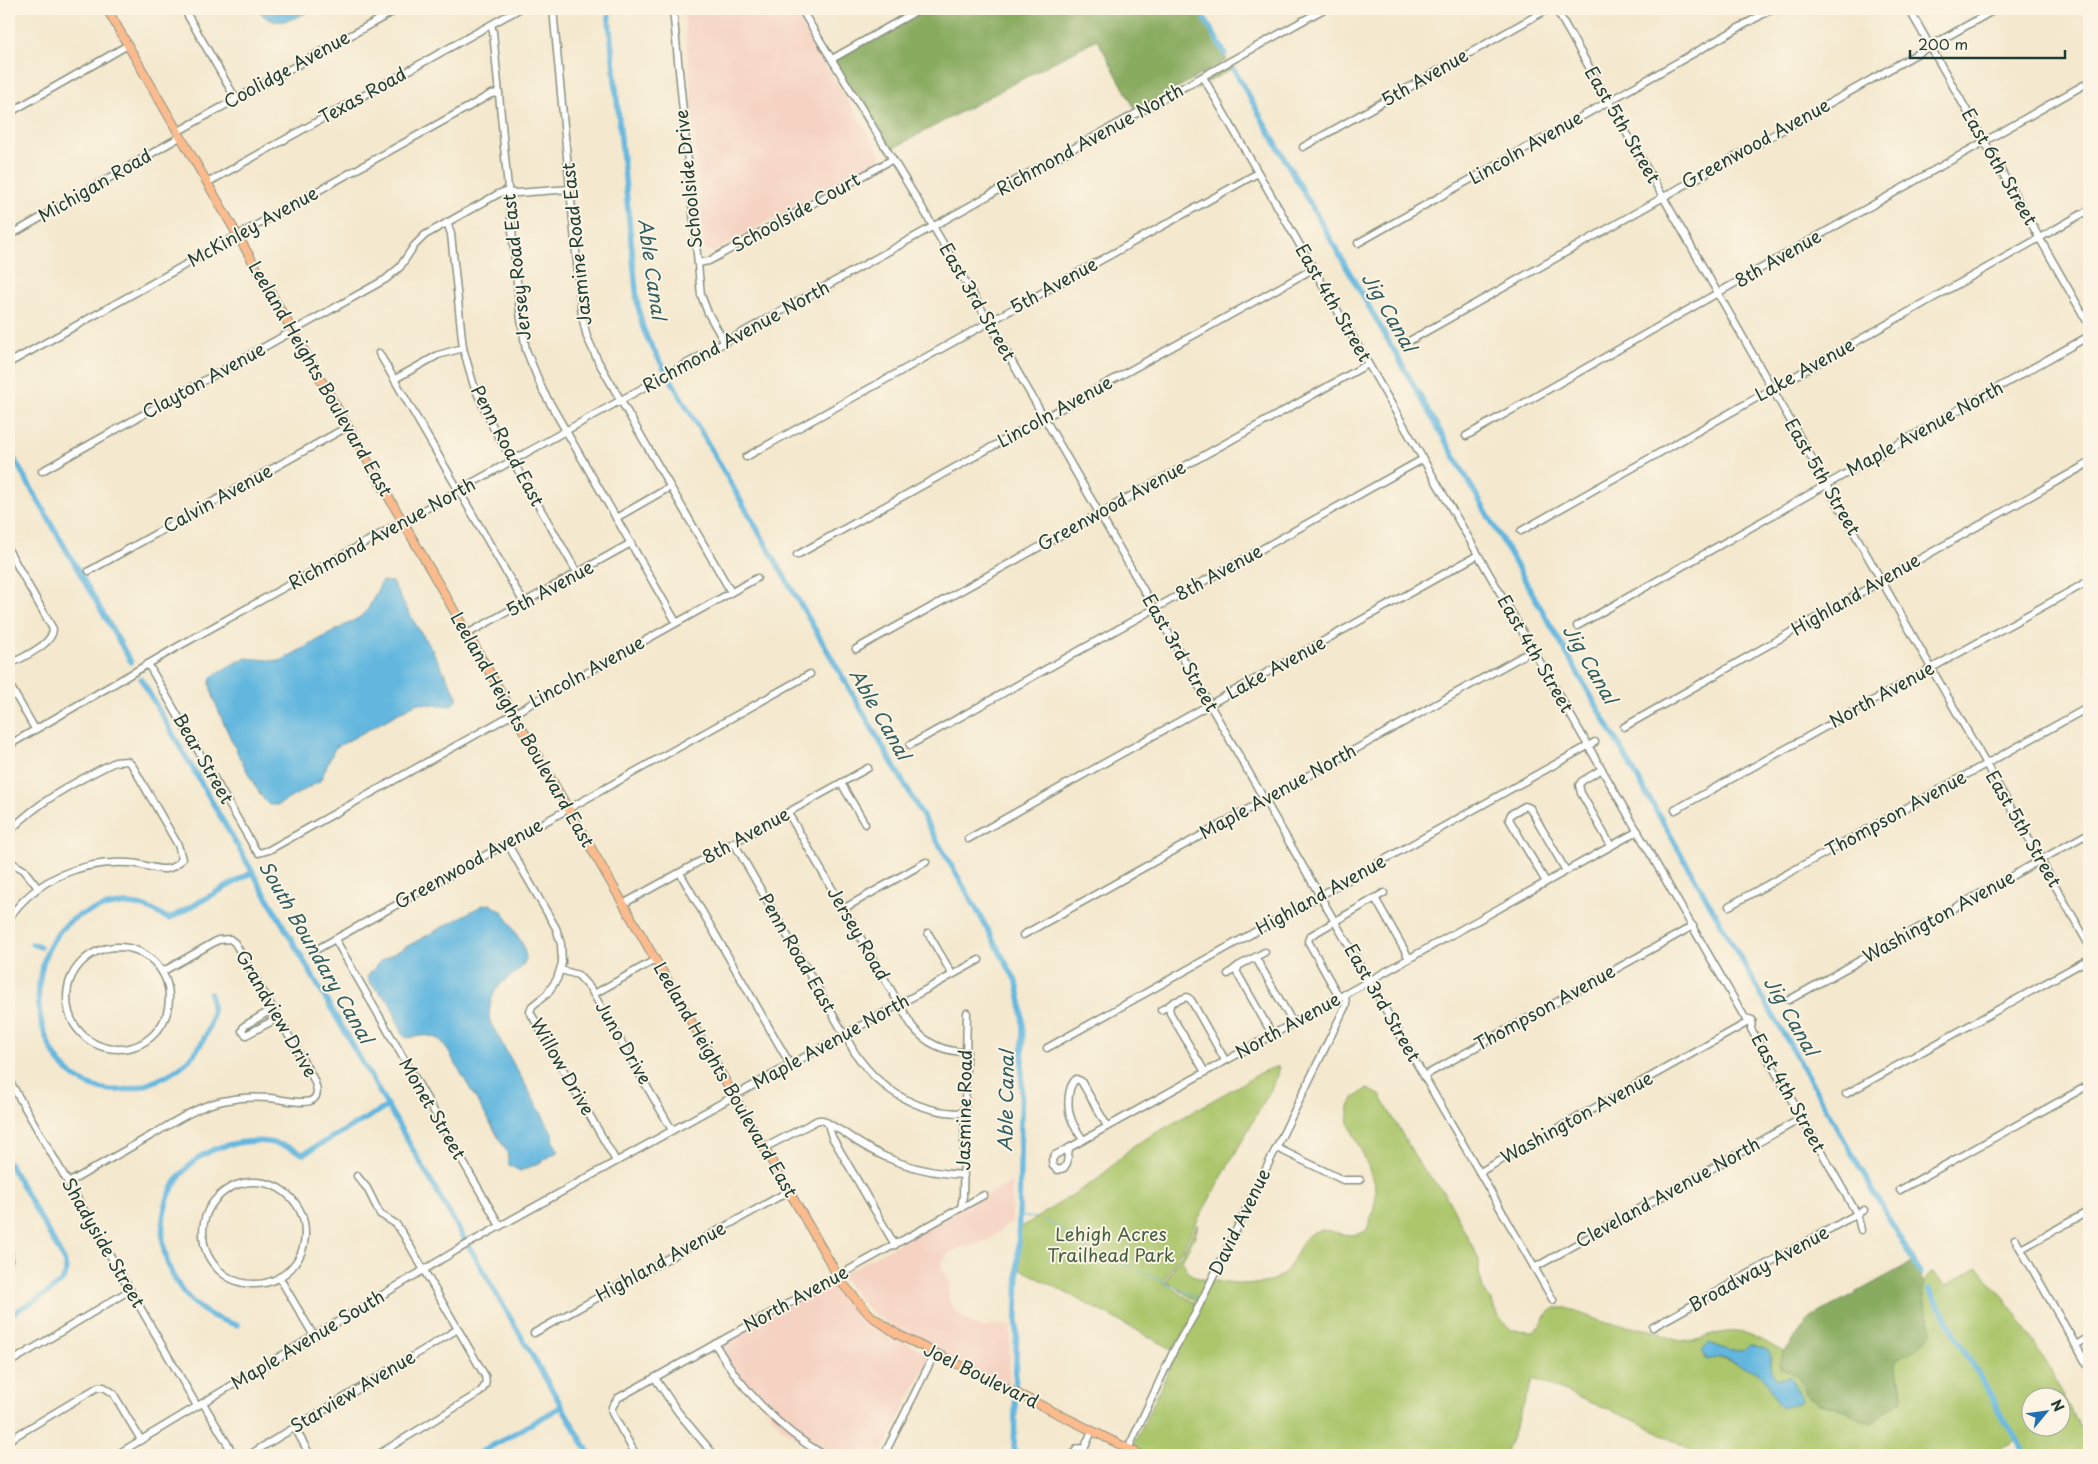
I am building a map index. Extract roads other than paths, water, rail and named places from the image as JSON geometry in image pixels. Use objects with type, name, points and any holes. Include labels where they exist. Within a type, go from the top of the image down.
[{"type":"main road","name":"Leeland Heights Boulevard East","points":[[107,9],[838,1276]]},
{"type":"main road","name":"Joel Boulevard","points":[[838,1276],[850,1294],[870,1315],[897,1334],[1141,1455]]},
{"type":"street","points":[[184,9],[236,99]]},
{"type":"street","name":"Coolidge Avenue","points":[[179,135],[236,99],[398,9]]},
{"type":"street","name":"Texas Road","points":[[207,183],[519,9]]},
{"type":"street","name":"Jasmine Road East","points":[[553,9],[584,326],[592,350],[620,401],[731,592]]},
{"type":"street","name":"Schoolside Drive","points":[[673,9],[703,302],[725,343]]},
{"type":"street","name":"East 3rd Street","points":[[801,9],[989,322],[1553,1300]]},
{"type":"street","points":[[832,59],[920,9]]},
{"type":"street","name":"Richmond Avenue North","points":[[9,744],[402,522],[1324,9]]},
{"type":"street","name":"5th Avenue","points":[[1303,147],[1548,9]]},
{"type":"street","name":"East 5th Street","points":[[1556,9],[2089,945]]},
{"type":"street","name":"Lincoln Avenue","points":[[1358,243],[1772,9]]},
{"type":"street","name":"East 6th Street","points":[[1909,9],[2089,325]]},
{"type":"street","name":"Greenwood Avenue","points":[[1411,340],[1996,9]]},
{"type":"street","name":"Jersey Road East","points":[[491,25],[520,314],[526,350],[543,391],[676,622]]},
{"type":"street","points":[[9,113],[128,45]]},
{"type":"street","name":"East 4th Street","points":[[1203,77],[1478,555],[1592,744],[1602,769],[1744,1018],[1752,1020],[1751,1029],[1857,1214],[1861,1230]]},
{"type":"street","name":"8th Avenue","points":[[1466,436],[2089,82]]},
{"type":"street","name":"McKinley Avenue","points":[[9,363],[491,94],[499,93]]},
{"type":"street","name":"Michigan Road","points":[[9,236],[179,135]]},
{"type":"street","name":"Schoolside Court","points":[[698,263],[709,261],[892,159]]},
{"type":"street","name":"5th Avenue","points":[[746,457],[1258,173]]},
{"type":"street","name":"Clayton Avenue","points":[[42,471],[392,276],[419,240],[498,194],[503,192],[509,194],[570,189]]},
{"type":"street","name":"Lake Avenue","points":[[1521,531],[2089,210]]},
{"type":"street","name":"Penn Road East","points":[[448,222],[451,234],[463,348],[476,393],[578,574]]},
{"type":"street","name":"Lincoln Avenue","points":[[798,555],[1313,269]]},
{"type":"street","name":"Maple Avenue North","points":[[1577,626],[2089,336]]},
{"type":"street","points":[[394,379],[431,358],[463,348]]},
{"type":"street","points":[[379,352],[524,603]]},
{"type":"street","name":"Greenwood Avenue","points":[[856,649],[1368,364]]},
{"type":"street","name":"Calvin Avenue","points":[[89,571],[347,427]]},
{"type":"street","name":"8th Avenue","points":[[910,745],[1423,460]]},
{"type":"street","name":"Highland Avenue","points":[[1624,727],[2089,463]]},
{"type":"street","points":[[616,518],[670,487]]},
{"type":"street","name":"5th Avenue","points":[[467,634],[631,543]]},
{"type":"street","points":[[9,551],[50,624],[53,635],[47,643],[9,665]]},
{"type":"street","name":"Lake Avenue","points":[[968,839],[1478,555]]},
{"type":"street","name":"Lincoln Avenue","points":[[259,852],[269,850],[757,578]]},
{"type":"street","name":"North Avenue","points":[[1675,810],[2089,581]]},
{"type":"street","name":"Maple Avenue North","points":[[1023,935],[1534,650]]},
{"type":"street","name":"Bear Street","points":[[148,664],[255,849],[259,852]]},
{"type":"street","name":"Greenwood Avenue","points":[[312,952],[810,674]]},
{"type":"street","points":[[9,684],[35,729]]},
{"type":"street","name":"Thompson Avenue","points":[[1729,906],[2089,707]]},
{"type":"street","name":"Highland Avenue","points":[[1047,1048],[1592,744]]},
{"type":"street","points":[[9,832],[51,798],[115,762],[127,761],[132,765],[178,845],[182,859],[173,867],[165,869],[122,862],[90,865],[60,875],[38,888],[19,905],[9,918]]},
{"type":"street","name":"8th Avenue","points":[[623,904],[868,768]]},
{"type":"street","points":[[1602,769],[1582,781],[1579,785],[1581,793],[1611,846]]},
{"type":"street","points":[[842,783],[865,824]]},
{"type":"street","points":[[1546,882],[1509,819],[1512,814],[1525,806],[1530,808],[1566,871]]},
{"type":"street","name":"Jersey Road","points":[[788,813],[912,1026],[926,1041],[942,1048],[966,1052]]},
{"type":"street","name":"North Avenue","points":[[1069,1148],[1638,831]]},
{"type":"street","name":"Washington Avenue","points":[[1789,1000],[2089,834]]},
{"type":"street","points":[[507,843],[558,933],[562,952],[561,970]]},
{"type":"street","name":"Penn Road East","points":[[734,843],[844,1034],[867,1070],[894,1093],[908,1101],[930,1109],[965,1113]]},
{"type":"street","points":[[9,861],[24,870],[38,888]]},
{"type":"street","points":[[843,909],[926,862]]},
{"type":"street","points":[[680,873],[790,1064]]},
{"type":"street","points":[[1342,995],[1308,941],[1310,936],[1384,893]]},
{"type":"street","points":[[1374,898],[1409,958]]},
{"type":"street","name":"Thompson Avenue","points":[[1424,1076],[1693,926]]},
{"type":"street","points":[[928,933],[952,974]]},
{"type":"street","name":"Grandview Drive","points":[[68,1183],[190,1113],[212,1104],[244,1097],[272,1098],[300,1103],[312,1100],[316,1094],[316,1083],[235,943],[230,939],[224,938],[162,972]]},
{"type":"street","name":"Monet Street","points":[[335,939],[500,1226]]},
{"type":"street","points":[[108,948],[130,948],[145,955],[162,972],[168,993],[166,1015],[154,1033],[142,1042],[127,1048],[107,1047],[90,1040],[75,1025],[67,1000],[69,983],[78,967],[91,955],[108,948]]},
{"type":"street","points":[[1228,974],[1251,958],[1254,959],[1265,952]]},
{"type":"street","points":[[1254,959],[1257,960],[1293,1023]]},
{"type":"street","points":[[1846,1094],[2089,959]]},
{"type":"street","points":[[594,994],[655,960]]},
{"type":"street","name":"Maple Avenue North","points":[[500,1226],[979,960]]},
{"type":"street","points":[[1238,968],[1236,971],[1272,1034]]},
{"type":"street","name":"Juno Drive","points":[[561,970],[582,978],[594,994],[672,1130]]},
{"type":"street","name":"Willow Drive","points":[[561,970],[551,989],[532,1006],[530,1012],[616,1161]]},
{"type":"street","name":"David Avenue","points":[[1128,1449],[1174,1350],[1195,1314],[1346,1005],[1342,995]]},
{"type":"street","points":[[1161,1010],[1181,997],[1187,997],[1191,1000],[1226,1060]]},
{"type":"street","points":[[1171,1004],[1169,1007],[1170,1013],[1205,1072]]},
{"type":"street","points":[[273,1009],[244,1026],[242,1031],[247,1035],[278,1018]]},
{"type":"street","name":"Jasmine Road","points":[[961,1208],[964,1175],[967,1013]]},
{"type":"street","name":"Washington Avenue","points":[[1480,1172],[1752,1020]]},
{"type":"street","points":[[1083,1140],[1070,1115],[1071,1083],[1076,1079],[1081,1081],[1107,1126]]},
{"type":"street","name":"Shadyside Street","points":[[9,1080],[130,1290],[200,1404],[234,1455]]},
{"type":"street","points":[[1900,1190],[2089,1086]]},
{"type":"street","name":"Cleveland Avenue North","points":[[1534,1268],[1802,1118]]},
{"type":"street","points":[[764,1148],[818,1120],[824,1120],[868,1150],[898,1164],[932,1173],[964,1175]]},
{"type":"street","points":[[828,1123],[832,1137],[895,1245]]},
{"type":"street","points":[[1277,1148],[1343,1180],[1360,1180]]},
{"type":"street","points":[[357,1176],[367,1188],[380,1214],[400,1228],[485,1376],[485,1387],[480,1393],[377,1455]]},
{"type":"street","points":[[257,1182],[274,1186],[289,1196],[300,1212],[304,1230],[303,1247],[294,1264],[280,1277],[255,1284],[237,1281],[222,1273],[208,1254],[203,1236],[205,1218],[218,1198],[234,1186],[257,1182]]},
{"type":"street","name":"Highland Avenue","points":[[534,1333],[789,1191]]},
{"type":"street","name":"North Avenue","points":[[636,1455],[612,1413],[612,1407],[618,1398],[984,1195]]},
{"type":"street","name":"Broadway Avenue","points":[[1653,1328],[1864,1210]]},
{"type":"street","points":[[2021,1249],[2089,1212]]},
{"type":"street","name":"Maple Avenue South","points":[[116,1455],[500,1226]]},
{"type":"street","points":[[2015,1239],[2089,1368]]},
{"type":"street","points":[[9,1252],[9,1260]]},
{"type":"street","points":[[280,1277],[314,1336]]},
{"type":"street","points":[[9,1363],[130,1290]]},
{"type":"street","name":"Starview Avenue","points":[[249,1455],[458,1329]]},
{"type":"street","points":[[2076,1345],[2089,1337]]},
{"type":"street","points":[[715,1344],[732,1371],[757,1401],[788,1430],[824,1455]]},
{"type":"street","points":[[884,1455],[935,1353]]},
{"type":"street","points":[[655,1378],[678,1412],[714,1455]]},
{"type":"street","points":[[9,1440],[98,1387],[104,1386],[114,1394],[141,1440]]},
{"type":"street","points":[[295,1428],[310,1455]]},
{"type":"street","points":[[1073,1455],[1076,1450],[1086,1452],[1092,1431]]},
{"type":"water","points":[[258,9],[315,9],[292,19],[278,21],[264,16]]},
{"type":"water","points":[[382,581],[392,582],[431,648],[457,696],[457,700],[450,706],[417,703],[335,748],[320,781],[278,805],[269,805],[254,785],[226,727],[212,694],[211,677],[246,658],[280,661],[360,617],[368,609]]},
{"type":"water","points":[[490,904],[503,912],[523,945],[526,958],[522,967],[501,984],[495,992],[489,1012],[490,1022],[554,1136],[552,1140],[559,1151],[539,1163],[520,1171],[509,1165],[507,1152],[444,1044],[432,1036],[407,1038],[403,1035],[390,1003],[369,982],[367,977],[380,961],[483,905]]},
{"type":"water","points":[[1709,1343],[1730,1351],[1744,1351],[1751,1344],[1767,1350],[1771,1355],[1770,1366],[1773,1375],[1779,1379],[1791,1377],[1801,1400],[1799,1403],[1783,1408],[1777,1403],[1767,1381],[1759,1373],[1720,1357],[1707,1360],[1702,1350]]},
{"type":"waterway","name":"Able Canal","points":[[608,9],[637,300],[642,325],[648,340],[973,903],[1017,983],[1023,1024],[1014,1455]]},
{"type":"waterway","name":"Jig Canal","points":[[1199,9],[1225,54]]},
{"type":"waterway","name":"Jig Canal","points":[[1234,70],[1920,1273]]},
{"type":"waterway","name":"South Boundary Canal","points":[[9,450],[131,662]]},
{"type":"waterway","name":"South Boundary Canal","points":[[141,679],[465,1240]]},
{"type":"waterway","points":[[210,993],[212,1004],[210,1025],[202,1042],[191,1058],[168,1075],[125,1090],[90,1085],[64,1067],[46,1038],[39,1004],[41,970],[54,939],[78,916],[102,907],[128,904],[145,907],[169,919],[253,872]]},
{"type":"waterway","points":[[32,944],[40,947]]},
{"type":"waterway","points":[[238,1325],[205,1312],[182,1290],[168,1262],[162,1232],[167,1202],[181,1175],[204,1155],[237,1143],[255,1141],[279,1144],[303,1154],[388,1106]]},
{"type":"waterway","points":[[9,1163],[64,1260],[66,1272],[64,1278],[51,1291],[9,1315]]},
{"type":"waterway","points":[[1020,1216],[1037,1218]]},
{"type":"waterway","points":[[1044,1220],[1077,1238]]},
{"type":"waterway","points":[[1085,1244],[1092,1254],[1133,1267]]},
{"type":"waterway","name":"South Boundary Canal","points":[[470,1248],[590,1455]]},
{"type":"waterway","points":[[1138,1270],[1199,1298]]},
{"type":"waterway","name":"Jig Canal","points":[[1929,1289],[2025,1455]]},
{"type":"waterway","points":[[476,1455],[561,1407]]},
{"type":"park label","name":"Lehigh Acres Trailhead Park","points":[[1111,1245]]}]
